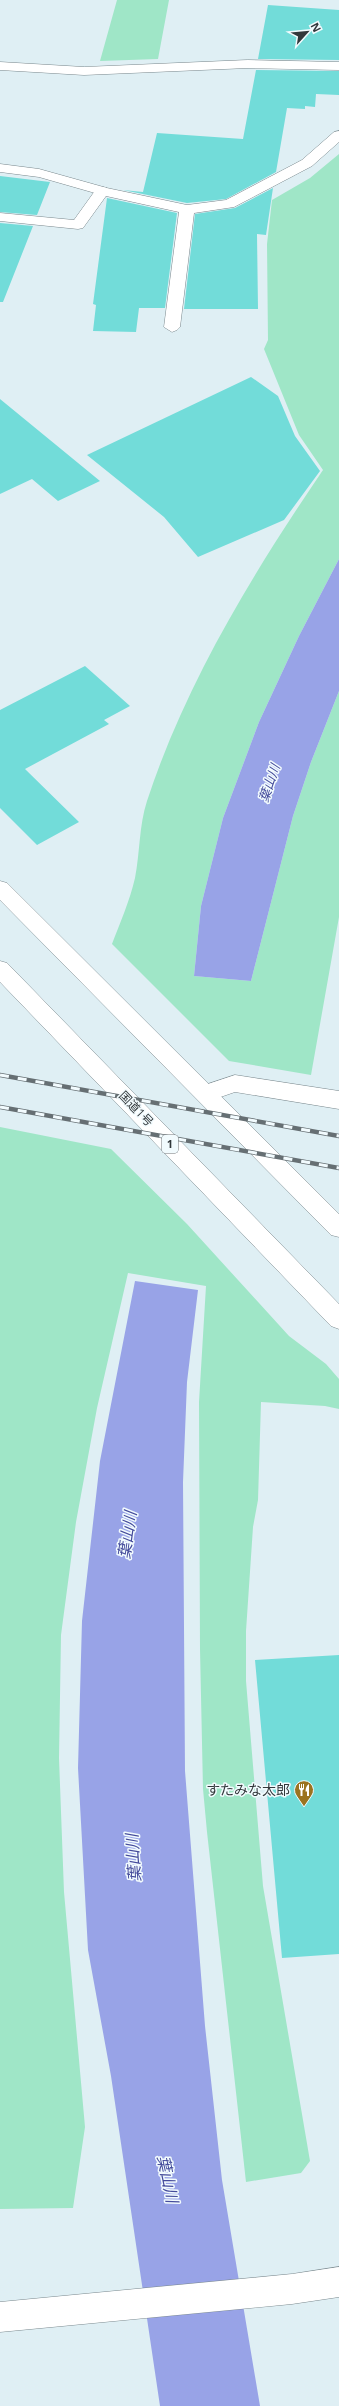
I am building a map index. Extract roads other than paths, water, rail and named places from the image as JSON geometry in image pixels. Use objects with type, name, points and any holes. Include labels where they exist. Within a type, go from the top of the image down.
[{"type":"main road","points":[[0,66],[84,71],[168,69],[248,64],[339,66]]},
{"type":"main road","points":[[0,168],[22,169],[60,177],[102,192],[187,209],[229,204],[307,163],[339,135]]},
{"type":"main road","points":[[0,217],[78,225],[102,192]]},
{"type":"main road","points":[[172,327],[187,209]]},
{"type":"main road","points":[[0,888],[339,1228]]},
{"type":"main road","name":"国道1号","points":[[0,969],[339,1319]]},
{"type":"main road","points":[[206,1093],[235,1083],[339,1100]]},
{"type":"main road","points":[[0,2317],[81,2311],[292,2289],[339,2282]]},
{"type":"water","name":"葉山川","points":[[339,559],[339,691],[311,762],[293,816],[251,981],[194,976],[201,906],[223,818],[259,722],[299,636]]},
{"type":"water","name":"葉山川","points":[[135,1281],[198,1290],[187,1382],[183,1482],[185,1771],[205,2026],[222,2180],[260,2406],[160,2406],[111,2076],[88,1950],[78,1768],[82,1621],[100,1461]]},
{"type":"railway","points":[[0,1075],[339,1136]]},
{"type":"railway","points":[[0,1107],[339,1168]]},
{"type":"place","name":"すたみな太郎","points":[[304,1807]]}]
